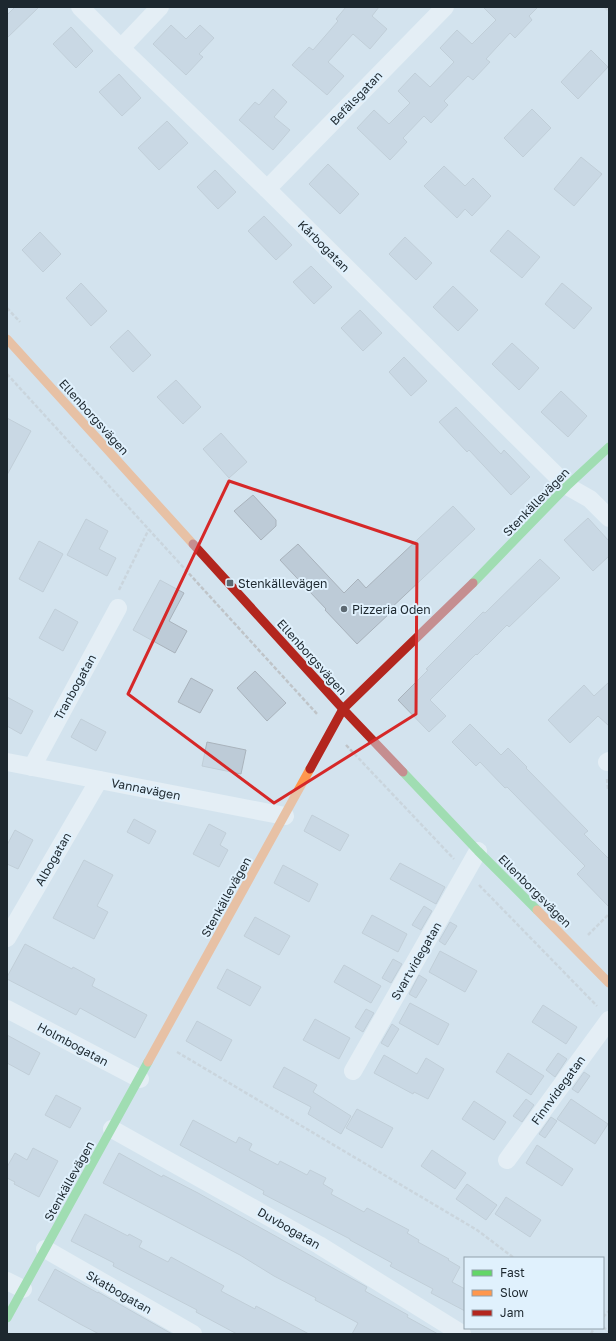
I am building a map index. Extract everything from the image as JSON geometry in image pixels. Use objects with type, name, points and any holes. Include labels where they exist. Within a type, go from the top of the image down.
[{"type":"street","name":"Kårbogatan","points":[[80,7],[267,189],[566,486],[590,499],[609,518]]},
{"type":"street","points":[[121,48],[160,7]]},
{"type":"street","name":"Befälsgatan","points":[[267,189],[445,7]]},
{"type":"street","name":"Ellenborgsvägen","points":[[8,344],[230,583],[344,709],[478,850],[609,983]]},
{"type":"street","name":"Stenkällevägen","points":[[7,1318],[344,709],[478,578],[566,486],[609,447]]},
{"type":"street","name":"Tranbogatan","points":[[32,767],[118,608]]},
{"type":"street","name":"Vannavägen","points":[[7,762],[285,816]]},
{"type":"street","name":"Albogatan","points":[[7,938],[99,780]]},
{"type":"street","name":"Svartvidegatan","points":[[353,1071],[478,850]]},
{"type":"street","name":"Holmbogatan","points":[[7,1009],[140,1079]]},
{"type":"street","name":"Finnvidegatan","points":[[507,1160],[609,1020]]},
{"type":"street","name":"Duvbogatan","points":[[112,1129],[319,1245],[462,1334]]},
{"type":"street","name":"Skatbogatan","points":[[45,1249],[192,1334]]},
{"type":"street","points":[[7,1281],[23,1289]]},
{"type":"path","points":[[605,7],[609,11]]},
{"type":"path","points":[[118,608],[116,595],[149,529]]},
{"type":"path","points":[[588,935],[609,914]]},
{"type":"path","points":[[160,1042],[477,1230],[513,1257]]},
{"type":"highlighted area","points":[[229,481],[417,544],[416,714],[274,803],[128,694]]},
{"type":"building","points":[[15,7],[39,7],[7,38],[7,15]]},
{"type":"building","points":[[346,7],[379,7],[372,16],[387,29],[370,49],[353,34],[328,62],[344,76],[327,95],[292,65],[309,47],[313,50],[338,21],[336,19]]},
{"type":"building","points":[[483,7],[538,7],[529,16],[532,20],[515,38],[510,33],[486,59],[490,62],[473,80],[468,76],[444,101],[448,105],[431,123],[424,116],[403,138],[407,142],[390,160],[357,128],[374,110],[389,124],[410,103],[398,91],[415,73],[430,87],[454,62],[440,48],[457,30],[472,44],[496,20]]},
{"type":"building","points":[[171,25],[186,39],[200,25],[214,38],[199,54],[203,57],[186,75],[153,44]]},
{"type":"building","points":[[71,27],[93,51],[76,68],[53,44]]},
{"type":"building","points":[[591,50],[608,67],[578,99],[561,82]]},
{"type":"building","points":[[119,74],[141,98],[122,116],[99,92]]},
{"type":"building","points":[[273,89],[287,102],[274,117],[290,130],[273,150],[239,120],[255,102],[259,105]]},
{"type":"building","points":[[532,109],[551,128],[523,157],[504,138]]},
{"type":"building","points":[[167,121],[188,143],[159,170],[138,148]]},
{"type":"building","points":[[581,157],[602,174],[574,206],[554,189]]},
{"type":"building","points":[[328,164],[359,194],[340,214],[309,184]]},
{"type":"building","points":[[444,166],[465,186],[473,178],[491,196],[472,216],[465,209],[457,218],[424,186]]},
{"type":"building","points":[[215,170],[236,192],[218,209],[197,187]]},
{"type":"building","points":[[264,216],[292,245],[276,260],[248,231]]},
{"type":"building","points":[[508,230],[540,257],[522,278],[490,251]]},
{"type":"building","points":[[40,232],[61,254],[43,272],[22,250]]},
{"type":"building","points":[[405,237],[432,263],[416,280],[389,254]]},
{"type":"building","points":[[311,266],[332,287],[314,304],[293,282]]},
{"type":"building","points":[[81,283],[107,311],[91,326],[66,298]]},
{"type":"building","points":[[562,283],[592,308],[574,329],[545,304]]},
{"type":"building","points":[[453,286],[478,310],[458,331],[433,307]]},
{"type":"building","points":[[360,310],[382,333],[363,351],[341,328]]},
{"type":"building","points":[[128,330],[151,355],[133,372],[110,347]]},
{"type":"building","points":[[512,343],[539,368],[519,390],[492,364]]},
{"type":"building","points":[[404,357],[427,381],[411,396],[389,372]]},
{"type":"building","points":[[176,380],[201,407],[183,424],[157,397]]},
{"type":"building","points":[[561,391],[587,416],[568,437],[541,412]]},
{"type":"building","points":[[456,407],[501,454],[504,450],[530,477],[511,495],[469,450],[467,452],[439,422]]},
{"type":"building","points":[[7,418],[31,431],[7,475]]},
{"type":"building","points":[[221,433],[247,462],[229,478],[203,449]]},
{"type":"building","points":[[253,495],[276,520],[276,526],[261,540],[234,511]]},
{"type":"building","points":[[453,506],[475,529],[388,611],[390,613],[357,644],[280,560],[298,544],[344,593],[358,579],[366,588]]},
{"type":"building","points":[[588,518],[609,541],[609,556],[593,571],[564,540]]},
{"type":"building","points":[[86,519],[108,531],[99,549],[116,558],[107,576],[67,555]]},
{"type":"building","points":[[39,541],[63,554],[43,592],[19,579]]},
{"type":"building","points":[[540,559],[560,578],[509,627],[507,625],[477,655],[476,654],[430,700],[446,716],[429,732],[398,700],[428,670],[426,669],[483,612],[485,613]]},
{"type":"building","points":[[160,580],[184,593],[169,621],[187,631],[175,653],[133,630]]},
{"type":"building","points":[[55,609],[78,622],[63,651],[39,638]]},
{"type":"building","points":[[255,671],[286,703],[267,721],[237,688]]},
{"type":"building","points":[[191,678],[213,690],[200,713],[178,702]]},
{"type":"building","points":[[609,682],[609,726],[598,716],[570,743],[548,720],[584,685],[594,696]]},
{"type":"building","points":[[7,697],[33,711],[21,734],[7,726]]},
{"type":"building","points":[[81,719],[106,732],[96,751],[71,737]]},
{"type":"building","points":[[470,724],[501,755],[508,748],[588,831],[584,834],[609,859],[609,907],[577,874],[585,866],[507,787],[505,788],[480,762],[476,766],[452,742]]},
{"type":"building","points":[[207,742],[246,750],[241,774],[202,766]]},
{"type":"building","points":[[312,815],[349,835],[340,851],[304,831]]},
{"type":"building","points":[[134,819],[156,831],[149,844],[127,832]]},
{"type":"building","points":[[209,824],[226,833],[220,845],[228,850],[219,867],[193,854]]},
{"type":"building","points":[[15,830],[33,840],[18,869],[7,864],[7,845]]},
{"type":"building","points":[[84,860],[113,875],[97,906],[108,912],[94,939],[53,918]]},
{"type":"building","points":[[400,863],[445,887],[436,904],[390,879]]},
{"type":"building","points":[[283,865],[318,884],[309,902],[274,883]]},
{"type":"building","points":[[424,906],[432,911],[421,930],[412,925]]},
{"type":"building","points":[[372,915],[407,934],[398,952],[362,933]]},
{"type":"building","points":[[255,917],[290,936],[279,955],[244,936]]},
{"type":"building","points":[[450,922],[457,926],[445,945],[439,941]]},
{"type":"building","points":[[25,944],[72,969],[73,967],[95,979],[92,986],[147,1015],[135,1038],[80,1008],[76,1015],[7,979]]},
{"type":"building","points":[[440,951],[477,971],[465,992],[429,972]]},
{"type":"building","points":[[393,959],[402,964],[391,983],[382,978]]},
{"type":"building","points":[[344,965],[381,986],[371,1003],[334,982]]},
{"type":"building","points":[[227,969],[261,987],[250,1006],[217,988]]},
{"type":"building","points":[[419,975],[427,980],[416,998],[409,994]]},
{"type":"building","points":[[410,1003],[449,1024],[438,1045],[399,1023]]},
{"type":"building","points":[[543,1005],[577,1027],[566,1044],[532,1022]]},
{"type":"building","points":[[366,1009],[374,1013],[363,1032],[355,1027]]},
{"type":"building","points":[[315,1019],[350,1038],[339,1059],[303,1040]]},
{"type":"building","points":[[197,1021],[232,1040],[221,1061],[186,1041]]},
{"type":"building","points":[[392,1024],[399,1029],[388,1047],[381,1043]]},
{"type":"building","points":[[7,1035],[40,1053],[29,1075],[7,1063]]},
{"type":"building","points":[[508,1053],[544,1076],[531,1095],[496,1072]]},
{"type":"building","points":[[558,1053],[567,1059],[555,1077],[546,1070]]},
{"type":"building","points":[[384,1055],[417,1074],[426,1058],[444,1069],[428,1099],[414,1092],[413,1094],[374,1073]]},
{"type":"building","points":[[284,1067],[317,1085],[313,1092],[351,1116],[341,1134],[308,1114],[311,1107],[273,1087]]},
{"type":"building","points":[[584,1072],[590,1076],[578,1093],[572,1089]]},
{"type":"building","points":[[56,1095],[81,1108],[70,1128],[45,1115]]},
{"type":"building","points":[[526,1099],[534,1105],[522,1122],[513,1116]]},
{"type":"building","points":[[571,1099],[608,1124],[595,1144],[557,1119]]},
{"type":"building","points":[[474,1101],[506,1122],[494,1140],[462,1119]]},
{"type":"building","points":[[357,1109],[393,1128],[382,1148],[346,1128]]},
{"type":"building","points":[[551,1117],[557,1121],[545,1138],[539,1134]]},
{"type":"building","points":[[193,1120],[236,1143],[239,1137],[252,1144],[249,1150],[278,1165],[280,1161],[307,1175],[310,1170],[326,1178],[323,1184],[333,1190],[331,1194],[364,1212],[367,1208],[409,1230],[407,1233],[419,1240],[418,1242],[449,1259],[448,1260],[460,1267],[452,1282],[464,1288],[464,1310],[431,1293],[433,1289],[390,1266],[392,1263],[350,1239],[263,1194],[264,1191],[180,1145]]},
{"type":"building","points":[[537,1145],[573,1169],[562,1186],[526,1163]]},
{"type":"building","points":[[33,1148],[58,1161],[39,1197],[14,1184],[15,1182],[7,1178],[7,1167],[15,1153],[27,1160]]},
{"type":"building","points":[[432,1150],[466,1173],[455,1189],[421,1166]]},
{"type":"building","points":[[119,1153],[162,1177],[163,1175],[198,1193],[367,1287],[365,1291],[438,1334],[352,1334],[358,1323],[315,1300],[316,1298],[274,1276],[240,1255],[103,1183]]},
{"type":"building","points":[[467,1184],[497,1205],[486,1220],[456,1199]]},
{"type":"building","points":[[506,1197],[541,1220],[530,1237],[495,1214]]},
{"type":"building","points":[[85,1214],[128,1236],[129,1234],[142,1241],[139,1247],[168,1262],[171,1257],[224,1286],[221,1291],[255,1309],[256,1306],[309,1334],[237,1334],[196,1312],[197,1310],[113,1266],[114,1263],[71,1241]]},
{"type":"building","points":[[55,1269],[172,1334],[99,1334],[80,1324],[38,1300]]},
{"type":"traffic: fast","points":[[473,583],[567,486],[609,447]]},
{"type":"traffic: fast","points":[[403,772],[478,851],[537,910]]},
{"type":"traffic: fast","points":[[7,1318],[148,1062]]},
{"type":"traffic: slow","points":[[7,339],[193,544]]},
{"type":"traffic: slow","points":[[148,1062],[310,769]]},
{"type":"traffic: slow","points":[[537,910],[609,983]]},
{"type":"traffic: jam","points":[[193,544],[343,709],[403,772]]},
{"type":"traffic: jam","points":[[310,769],[343,709],[473,583]]},
{"type":"place","name":"Stenkällevägen","points":[[230,583]]},
{"type":"place","name":"Pizzeria Oden","points":[[344,609]]}]
